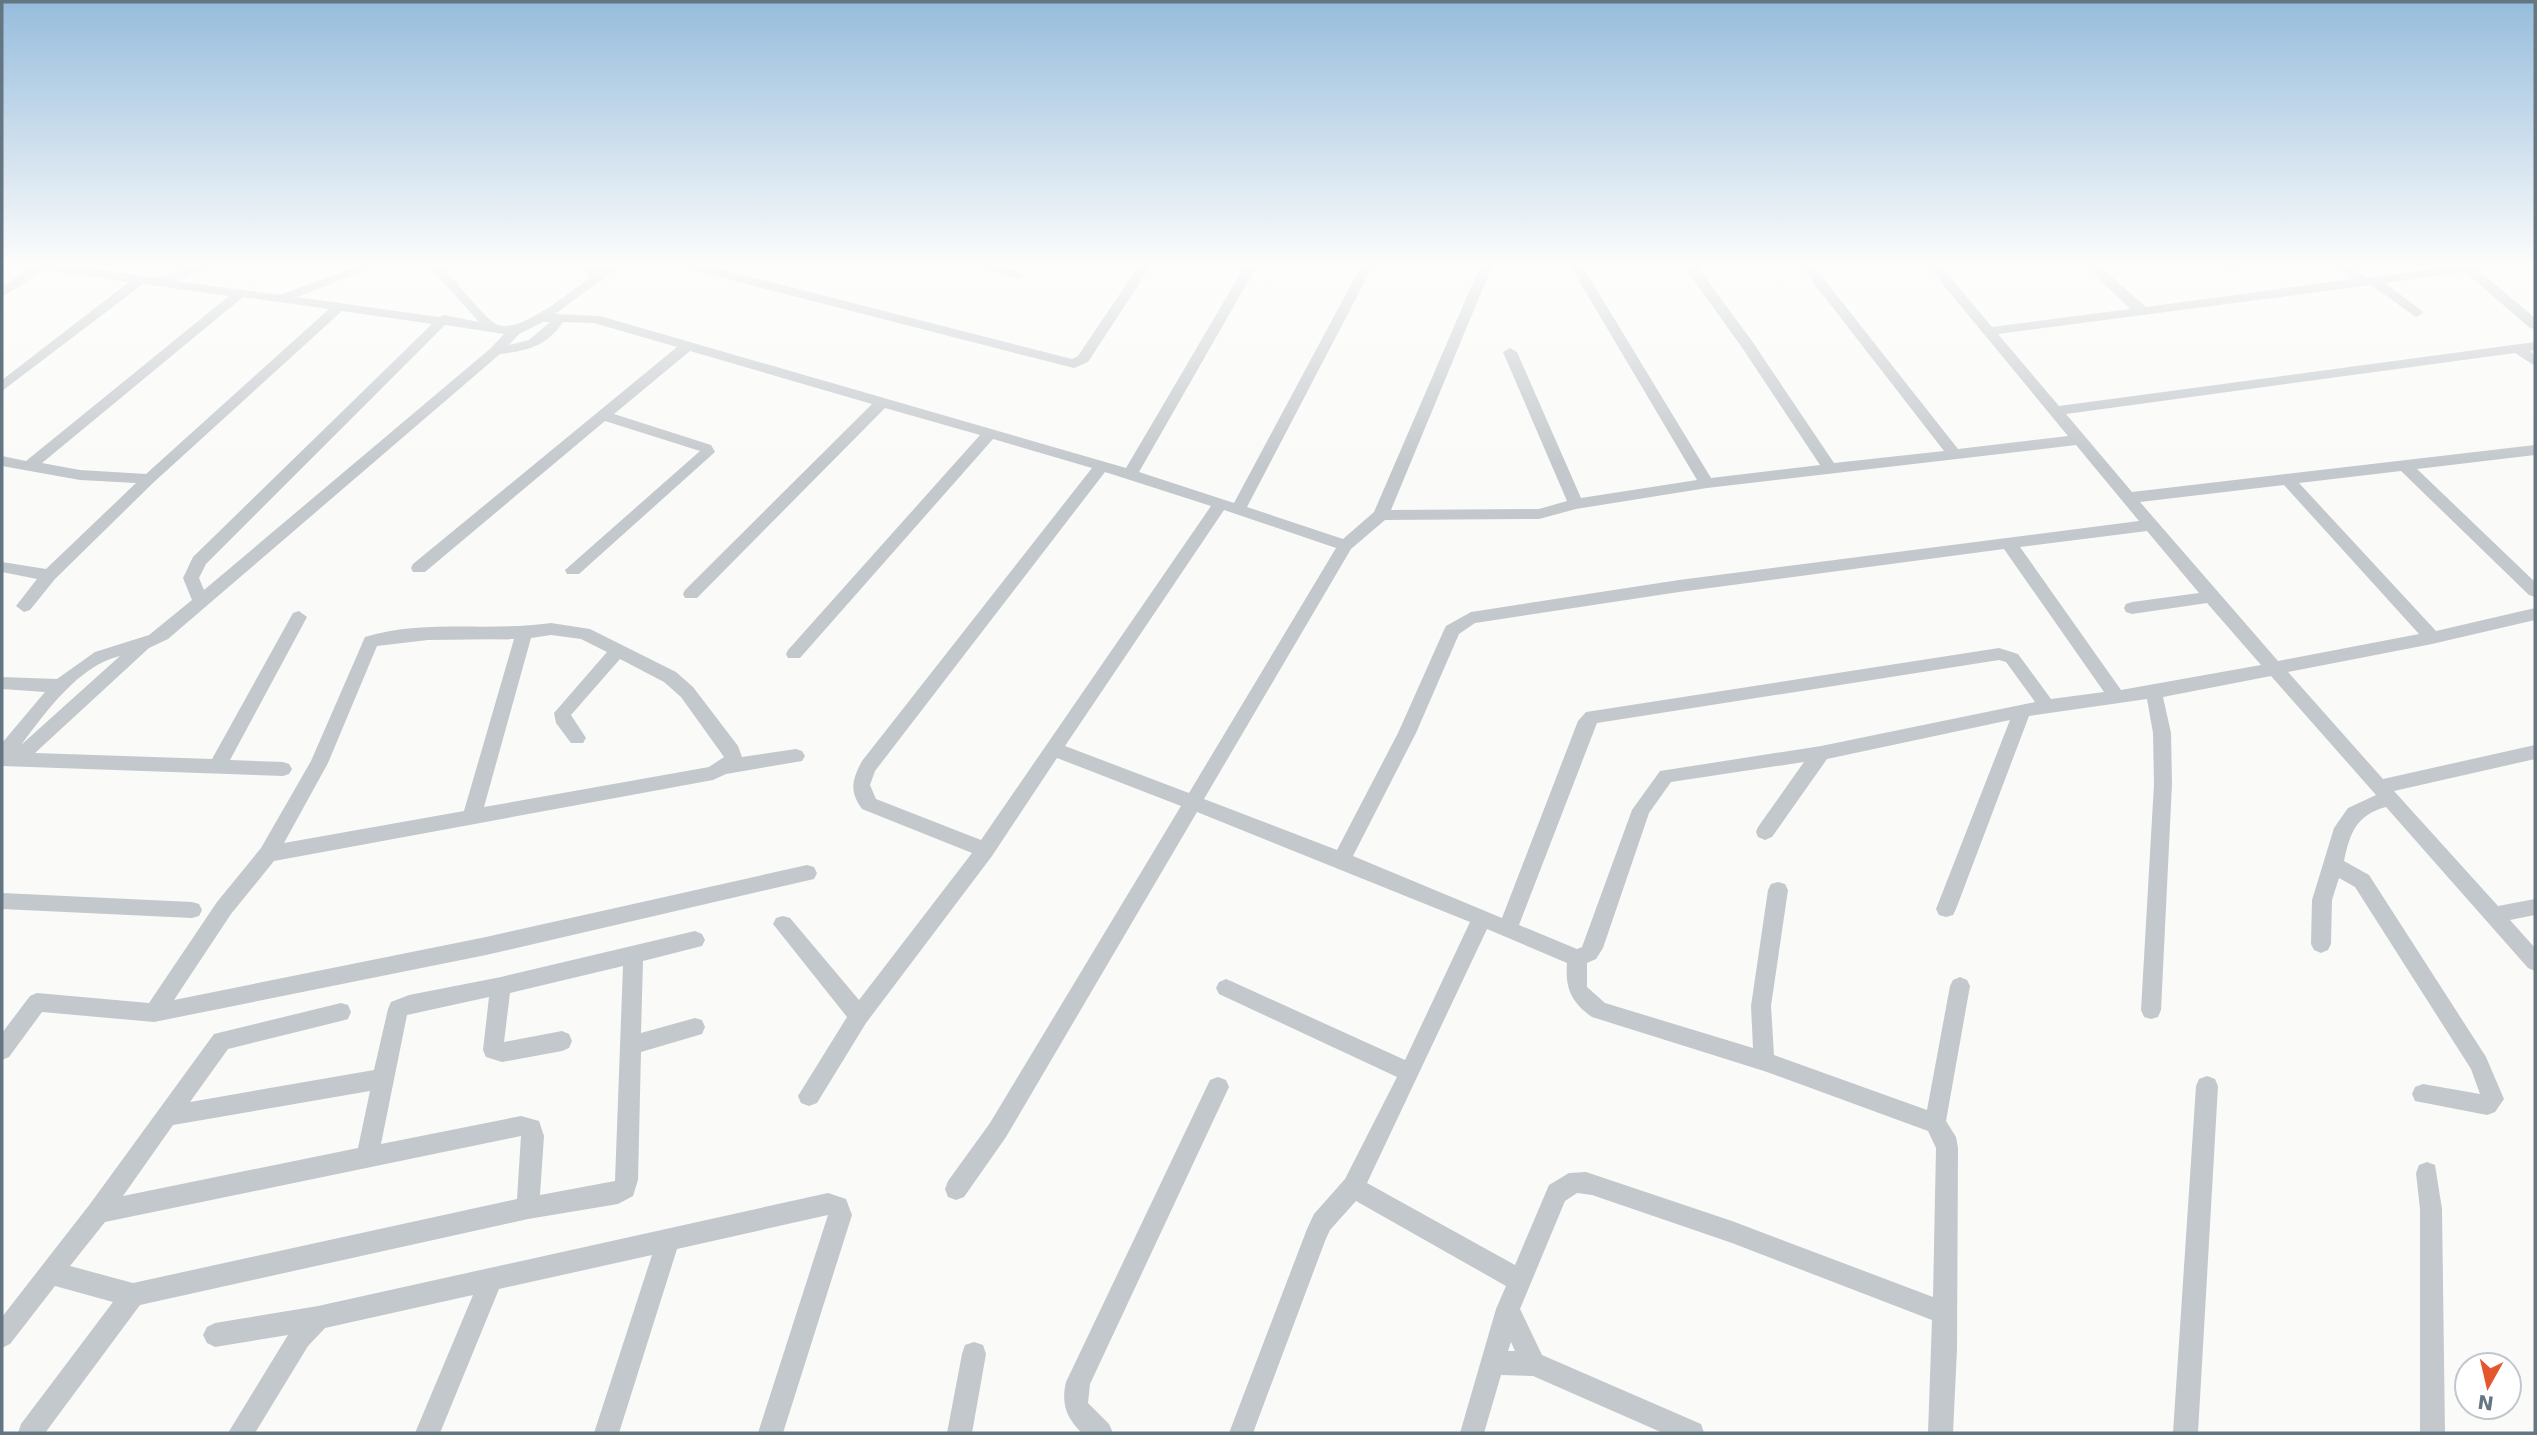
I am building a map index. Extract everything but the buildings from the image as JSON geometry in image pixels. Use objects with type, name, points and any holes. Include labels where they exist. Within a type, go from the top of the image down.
[{"type":"street","points":[[2,387],[74,331]]},
{"type":"street","points":[[29,466],[194,331]]},
{"type":"street","points":[[24,606],[50,575],[149,479],[313,331]]},
{"type":"street","points":[[200,600],[191,578],[199,561],[432,331]]},
{"type":"street","points":[[6,759],[142,646],[162,635],[496,351],[514,331]]},
{"type":"street","points":[[496,351],[531,345],[542,340],[549,331]]},
{"type":"street","points":[[636,331],[1130,474],[1345,545]]},
{"type":"street","points":[[943,331],[1074,365],[1083,359],[1102,331]]},
{"type":"street","points":[[1130,474],[1213,331]]},
{"type":"street","points":[[1238,510],[1333,331]]},
{"type":"street","points":[[956,1189],[998,1130],[1047,1050],[1345,545],[1381,515],[1457,331]]},
{"type":"street","points":[[1615,331],[1707,483]]},
{"type":"street","points":[[1737,331],[1829,467]]},
{"type":"street","points":[[1858,331],[1954,454]]},
{"type":"street","points":[[1991,331],[2078,440],[2211,597],[2535,962]]},
{"type":"street","points":[[419,568],[606,416],[687,346]]},
{"type":"street","points":[[2055,411],[2535,346]]},
{"type":"street","points":[[2518,348],[2535,362]]},
{"type":"street","points":[[1510,352],[1576,504]]},
{"type":"street","points":[[691,594],[881,403]]},
{"type":"street","points":[[573,570],[708,452],[706,449],[606,416]]},
{"type":"street","points":[[794,654],[988,435]]},
{"type":"street","points":[[1381,515],[1523,515],[1707,483],[2078,440]]},
{"type":"street","points":[[2128,498],[2535,450]]},
{"type":"street","points":[[2519,452],[2535,465]]},
{"type":"street","points":[[2,461],[80,475],[149,479]]},
{"type":"street","points":[[985,850],[869,804],[861,794],[860,781],[868,766],[1101,466]]},
{"type":"street","points":[[2405,466],[2535,590]]},
{"type":"street","points":[[2289,481],[2432,638]]},
{"type":"street","points":[[808,1096],[859,1016],[985,850],[1220,504]]},
{"type":"street","points":[[1342,860],[1407,733],[1452,630],[1461,623],[1491,614],[1679,586],[2150,525]]},
{"type":"street","points":[[2009,544],[2115,695]]},
{"type":"street","points":[[2,567],[50,575]]},
{"type":"street","points":[[2132,608],[2211,597]]},
{"type":"street","points":[[1053,749],[1342,860],[1577,958],[1593,948],[1641,810],[1666,776],[1821,753],[2047,706],[2153,692],[2432,638],[2535,614]]},
{"type":"street","points":[[217,767],[299,617]]},
{"type":"street","points":[[154,1013],[224,908],[268,854],[319,763],[371,641],[428,634],[574,630],[619,649],[670,677],[687,692],[732,751],[733,760],[713,773],[268,854]]},
{"type":"street","points":[[472,816],[524,633]]},
{"type":"street","points":[[6,759],[58,686],[104,654],[142,646]]},
{"type":"street","points":[[577,738],[562,718],[564,713],[619,649]]},
{"type":"street","points":[[1508,928],[1587,721],[1592,716],[1999,654],[2012,658],[2047,706]]},
{"type":"street","points":[[2,683],[58,686]]},
{"type":"street","points":[[2151,1010],[2162,810],[2163,730],[2162,717],[2153,692]]},
{"type":"street","points":[[1946,909],[2022,712]]},
{"type":"street","points":[[2321,944],[2322,900],[2334,865],[2341,830],[2348,817],[2378,802],[2384,793],[2535,752]]},
{"type":"street","points":[[1765,832],[1821,753]]},
{"type":"street","points":[[725,767],[796,756]]},
{"type":"street","points":[[6,759],[283,769]]},
{"type":"street","points":[[2334,865],[2362,881],[2479,1064],[2493,1099],[2487,1105],[2475,1105],[2423,1094]]},
{"type":"street","points":[[2,1050],[37,1002],[154,1013],[486,946],[807,873]]},
{"type":"street","points":[[1763,1061],[1761,1006],[1778,890]]},
{"type":"street","points":[[2,901],[192,910]]},
{"type":"street","points":[[2494,915],[2535,907]]},
{"type":"street","points":[[1241,1433],[1322,1222],[1353,1187],[1373,1150],[1482,918]]},
{"type":"street","points":[[783,924],[859,1016]]},
{"type":"street","points":[[367,1156],[398,1009],[409,1004],[500,986],[695,940]]},
{"type":"street","points":[[51,1273],[133,1295],[528,1208],[618,1193],[625,1188],[627,1180],[633,956]]},
{"type":"street","points":[[1577,958],[1575,983],[1578,993],[1599,1010],[1763,1061],[1935,1123],[1947,1148],[1945,1349],[1941,1433]]},
{"type":"street","points":[[500,986],[493,1050],[502,1052],[562,1041]]},
{"type":"street","points":[[1935,1123],[1960,986]]},
{"type":"street","points":[[1226,988],[1409,1072]]},
{"type":"street","points":[[2,1336],[98,1212],[221,1041],[341,1012]]},
{"type":"street","points":[[631,1045],[695,1027]]},
{"type":"street","points":[[167,1116],[382,1079]]},
{"type":"street","points":[[2185,1433],[2207,1086]]},
{"type":"street","points":[[1100,1433],[1077,1411],[1073,1398],[1078,1382],[1218,1087]]},
{"type":"street","points":[[98,1212],[521,1126],[531,1128],[533,1136],[528,1208]]},
{"type":"street","points":[[2427,1173],[2431,1209],[2433,1433]]},
{"type":"street","points":[[1472,1433],[1508,1309],[1557,1193],[1568,1183],[1579,1181],[1732,1232],[1944,1313]]},
{"type":"street","points":[[1353,1187],[1521,1281]]},
{"type":"street","points":[[215,1335],[318,1318],[828,1204],[838,1207],[841,1215],[771,1433]]},
{"type":"street","points":[[607,1433],[669,1239]]},
{"type":"street","points":[[428,1433],[491,1279]]},
{"type":"street","points":[[30,1433],[133,1295]]},
{"type":"street","points":[[1508,1309],[1533,1364]]},
{"type":"street","points":[[241,1433],[300,1338],[318,1318]]},
{"type":"street","points":[[958,1433],[974,1354]]},
{"type":"street","points":[[1493,1363],[1533,1364],[1692,1433]]}]
